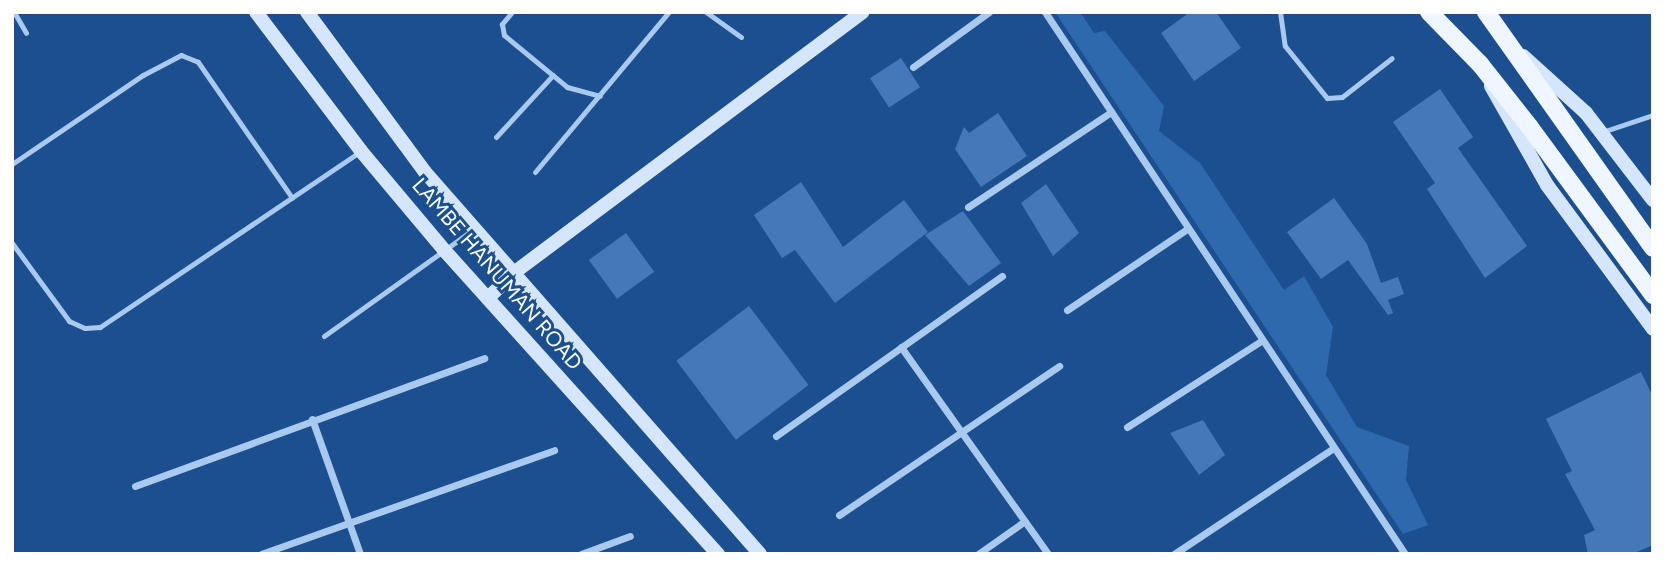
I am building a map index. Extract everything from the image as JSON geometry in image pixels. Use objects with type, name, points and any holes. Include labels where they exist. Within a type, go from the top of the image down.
[{"type":"main road","name":"LAMBE HANUMAN ROAD","points":[[256,12],[362,151],[445,251],[718,554]]},
{"type":"main road","name":"LAMBE HANUMAN ROAD","points":[[307,12],[425,172],[477,227],[760,554]]},
{"type":"main road","points":[[488,298],[515,272],[862,12]]},
{"type":"main road","points":[[1429,12],[1480,64],[1653,295]]},
{"type":"main road","points":[[1486,12],[1653,248]]},
{"type":"main road","points":[[1496,12],[1508,44],[1602,132],[1653,200]]},
{"type":"main road","points":[[1480,64],[1547,185],[1653,329]]},
{"type":"street","points":[[914,67],[989,12]]},
{"type":"street","points":[[1045,12],[1332,449],[1405,554]]},
{"type":"street","points":[[968,207],[1111,112]]},
{"type":"street","points":[[1067,310],[1187,229]]},
{"type":"street","points":[[776,436],[1002,276]]},
{"type":"street","points":[[1127,427],[1261,341]]},
{"type":"street","points":[[901,347],[1048,554]]},
{"type":"street","points":[[135,486],[484,358]]},
{"type":"street","points":[[839,515],[1059,366]]},
{"type":"street","points":[[312,419],[360,554]]},
{"type":"street","points":[[1174,554],[1332,449]]},
{"type":"street","points":[[261,554],[554,450]]},
{"type":"street","points":[[978,554],[1025,521]]},
{"type":"street","points":[[581,554],[630,536]]},
{"type":"lane","points":[[14,12],[26,33]]},
{"type":"lane","points":[[512,12],[502,24],[504,34],[567,87],[600,96]]},
{"type":"lane","points":[[535,172],[668,12]]},
{"type":"lane","points":[[706,12],[741,37]]},
{"type":"lane","points":[[1280,12],[1285,46],[1327,98],[1342,97],[1392,58]]},
{"type":"lane","points":[[12,164],[166,60],[190,56],[198,62],[292,198]]},
{"type":"lane","points":[[496,137],[553,75]]},
{"type":"lane","points":[[1602,132],[1653,115]]},
{"type":"lane","points":[[12,243],[69,321],[85,328],[100,327],[362,151]]},
{"type":"lane","points":[[324,336],[477,227]]},
{"type":"shaded area","points":[[1055,12],[1080,12],[1094,33],[1105,31],[1164,106],[1159,131],[1200,163],[1284,290],[1304,276],[1333,327],[1326,375],[1357,427],[1409,446],[1406,480],[1428,525],[1403,534]]},
{"type":"building","points":[[1190,12],[1216,12],[1241,48],[1194,81],[1161,33]]},
{"type":"building","points":[[901,58],[920,87],[889,108],[870,78]]},
{"type":"building","points":[[1440,89],[1473,137],[1458,148],[1527,246],[1485,278],[1427,189],[1435,183],[1393,122]]},
{"type":"building","points":[[998,113],[1027,156],[981,187],[955,149],[964,127],[969,133]]},
{"type":"building","points":[[801,182],[843,247],[904,200],[928,232],[835,303],[795,250],[782,258],[754,215]]},
{"type":"building","points":[[1046,184],[1079,233],[1053,256],[1021,203]]},
{"type":"building","points":[[1334,198],[1367,244],[1381,283],[1398,277],[1404,294],[1388,300],[1393,313],[1388,315],[1348,260],[1321,279],[1287,232]]},
{"type":"building","points":[[963,211],[1001,263],[969,286],[925,235]]},
{"type":"building","points":[[626,233],[654,272],[617,299],[589,260]]},
{"type":"building","points":[[749,306],[809,385],[736,440],[676,361]]},
{"type":"building","points":[[1641,372],[1653,397],[1653,545],[1632,554],[1588,554],[1584,535],[1595,530],[1565,474],[1572,471],[1546,419]]},
{"type":"building","points":[[1203,420],[1225,455],[1199,475],[1170,433]]}]
